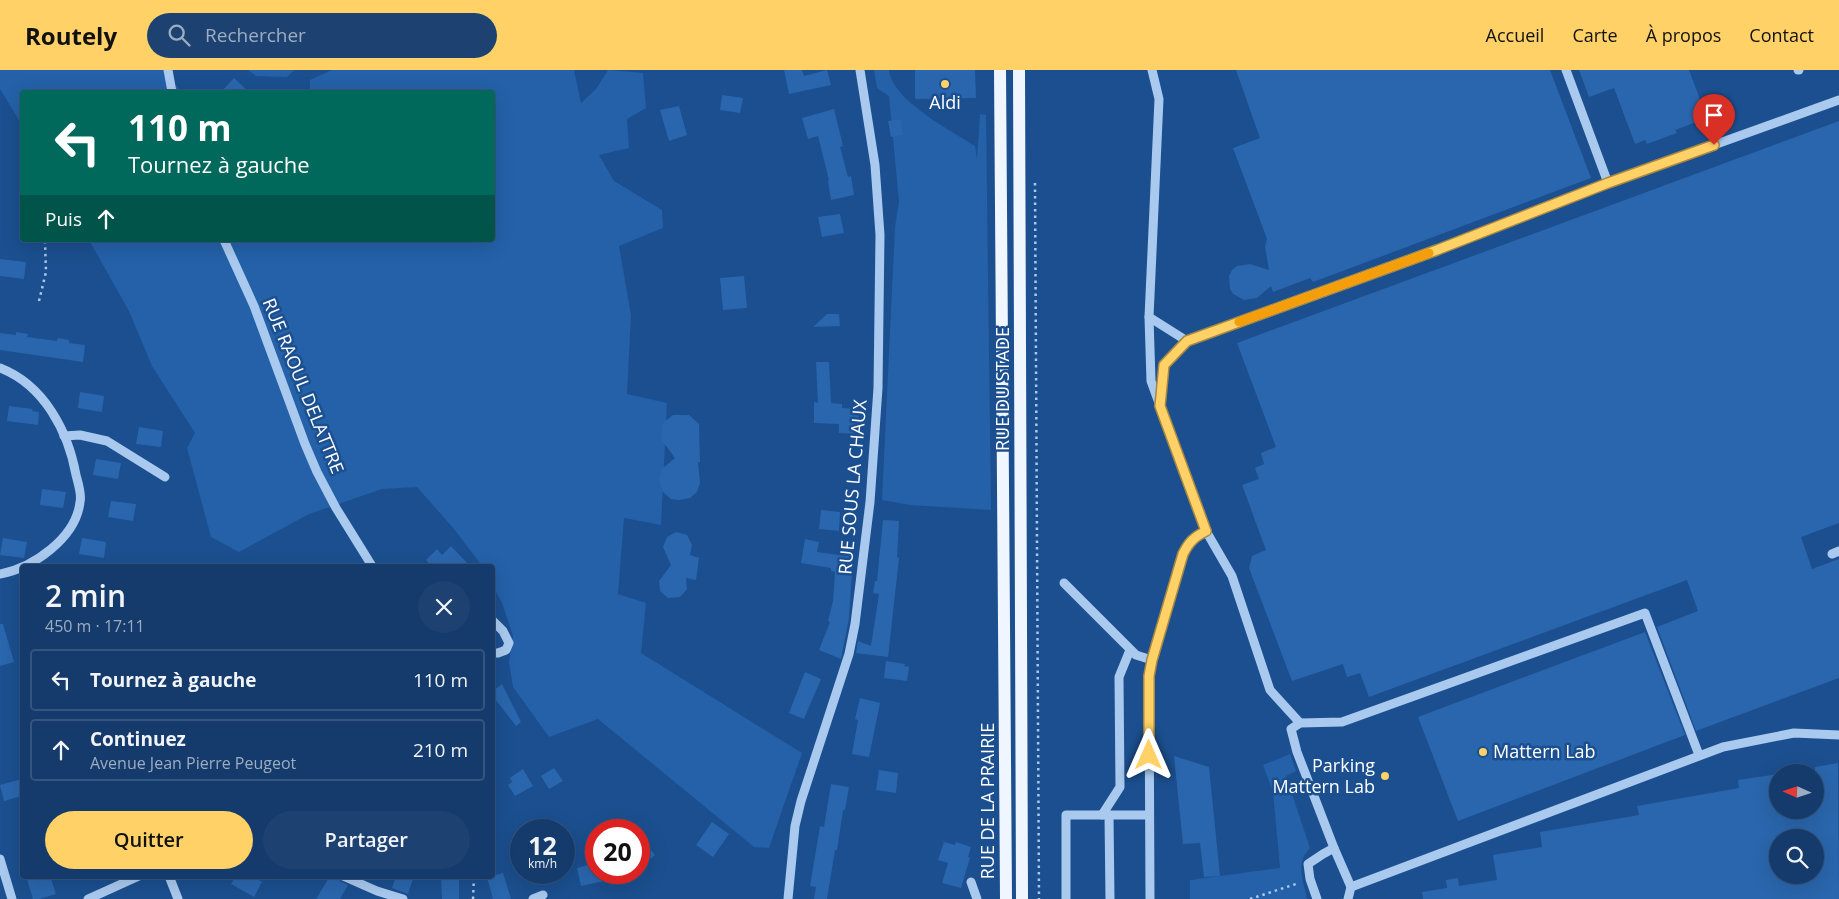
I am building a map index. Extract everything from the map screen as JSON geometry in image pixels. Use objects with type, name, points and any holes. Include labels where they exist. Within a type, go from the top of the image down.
[{"type":"main road","name":"RUE DU STADE","points":[[1000,70],[1005,703]]},
{"type":"main road","name":"RUE DU STADE","points":[[1019,70],[1021,708]]},
{"type":"main road","name":"RUE DE LA PRAIRIE","points":[[1005,703],[1006,899]]},
{"type":"main road","name":"RUE DE LA PRAIRIE","points":[[1021,708],[1022,899]]},
{"type":"main road","points":[[1000,899],[1006,866]]},
{"type":"street","points":[[168,70],[172,90]]},
{"type":"street","name":"RUE SOUS LA CHAUX","points":[[788,899],[795,826],[801,801],[849,654],[855,624],[870,502],[878,388],[880,235],[875,165],[860,70]]},
{"type":"street","points":[[1152,70],[1158,99],[1149,317],[1151,380],[1206,531],[1232,576],[1270,690],[1300,723]]},
{"type":"street","points":[[1566,70],[1608,183]]},
{"type":"street","points":[[1160,406],[1164,365],[1187,341],[1437,250],[1608,183],[1839,100]]},
{"type":"street","name":"RUE RAOUL DELATTRE","points":[[225,242],[254,306],[317,472],[336,508],[371,564]]},
{"type":"street","points":[[1149,317],[1187,341]]},
{"type":"street","points":[[0,368],[30,386],[50,406],[64,436],[74,466],[81,500],[76,517],[67,533],[51,551],[26,564]]},
{"type":"street","points":[[64,436],[80,435],[107,441],[165,477]]},
{"type":"street","points":[[1150,899],[1149,676],[1183,554],[1190,541],[1206,531]]},
{"type":"street","points":[[0,574],[11,572],[20,567]]},
{"type":"street","points":[[1064,583],[1130,650],[1136,655],[1152,660]]},
{"type":"street","points":[[1348,899],[1352,886],[1334,848],[1297,752],[1291,730],[1300,723],[1342,722],[1645,613],[1699,755]]},
{"type":"street","points":[[495,623],[503,630],[509,643],[506,650],[495,653]]},
{"type":"street","points":[[1110,899],[1106,815],[1120,787],[1119,677],[1130,650]]},
{"type":"street","points":[[1352,886],[1723,747],[1794,734],[1839,736]]},
{"type":"street","points":[[1066,899],[1066,815],[1149,815]]},
{"type":"street","points":[[1316,899],[1308,864],[1334,848]]},
{"type":"street","points":[[0,859],[12,899]]},
{"type":"street","points":[[88,899],[132,879]]},
{"type":"street","points":[[170,879],[178,899]]},
{"type":"street","points":[[350,879],[377,891],[403,899]]},
{"type":"street","points":[[971,882],[976,899]]},
{"type":"street","points":[[532,899],[543,895]]},
{"type":"path","points":[[1035,180],[1039,899]]},
{"type":"path","points":[[39,301],[46,272],[45,242]]},
{"type":"path","points":[[473,899],[474,879]]},
{"type":"path","points":[[1250,899],[1310,879]]},
{"type":"shaded area","points":[[0,70],[165,70],[180,90],[20,90],[20,122],[0,89]]},
{"type":"shaded area","points":[[248,70],[294,70],[287,77],[256,76]]},
{"type":"shaded area","points":[[332,70],[574,70],[581,103],[596,89],[608,70],[643,73],[646,108],[627,119],[629,148],[599,155],[614,181],[662,210],[663,228],[619,246],[631,315],[627,394],[667,403],[661,525],[624,518],[618,594],[646,603],[641,653],[802,753],[769,848],[754,847],[598,719],[549,737],[513,687],[509,662],[513,636],[502,603],[495,590],[495,564],[480,564],[454,529],[417,487],[382,489],[309,514],[239,552],[211,537],[187,448],[195,433],[152,366],[129,311],[90,242],[495,242],[495,90],[310,90],[310,80]]},
{"type":"shaded area","points":[[874,70],[889,70],[900,92],[911,103],[938,123],[975,146],[977,159],[980,114],[986,115],[991,510],[910,505],[882,500],[895,227],[899,202],[889,96],[877,88]]},
{"type":"shaded area","points":[[1290,754],[1296,771],[1286,776],[1310,848],[1305,854],[1301,866],[1307,899],[1190,899],[1190,880],[1280,868],[1273,792],[1263,765]]},
{"type":"building","points":[[784,70],[802,70],[804,76],[827,70],[831,85],[789,94]]},
{"type":"building","name":"Aldi","points":[[915,70],[975,70],[976,98],[915,99]]},
{"type":"building","points":[[1236,70],[1550,70],[1591,178],[1313,282],[1310,278],[1273,292],[1271,286],[1257,298],[1244,300],[1233,294],[1230,289],[1229,276],[1232,270],[1237,266],[1250,264],[1269,270],[1265,247],[1267,239],[1233,148],[1260,138]]},
{"type":"building","points":[[1579,70],[1689,70],[1707,118],[1675,130],[1677,133],[1647,144],[1645,140],[1635,144],[1614,88],[1589,97]]},
{"type":"building","points":[[234,78],[247,90],[223,90]]},
{"type":"building","points":[[722,95],[743,98],[740,113],[720,110]]},
{"type":"building","points":[[679,106],[687,135],[669,141],[660,110]]},
{"type":"building","points":[[834,109],[843,146],[840,147],[848,177],[851,176],[854,195],[831,200],[829,180],[818,136],[808,139],[802,118]]},
{"type":"building","points":[[901,119],[903,135],[891,137],[888,121]]},
{"type":"building","points":[[1839,121],[1839,523],[1801,537],[1812,569],[1839,559],[1839,678],[1696,731],[1657,627],[1698,611],[1687,580],[1369,697],[1360,673],[1347,677],[1343,664],[1292,681],[1249,568],[1252,556],[1266,550],[1242,485],[1259,479],[1255,468],[1264,464],[1261,453],[1276,447],[1237,343]]},
{"type":"building","points":[[840,214],[844,233],[822,237],[818,217]]},
{"type":"building","points":[[0,259],[26,262],[24,279],[0,276]]},
{"type":"building","points":[[744,276],[747,308],[723,310],[720,278]]},
{"type":"building","points":[[827,314],[839,314],[840,326],[813,327]]},
{"type":"building","points":[[16,332],[28,334],[27,337],[57,341],[58,338],[69,340],[69,343],[85,345],[83,362],[0,350],[0,333],[16,335]]},
{"type":"building","points":[[816,362],[829,362],[831,403],[842,404],[842,408],[859,409],[858,434],[839,433],[839,424],[814,423],[814,402],[818,403]]},
{"type":"building","points":[[80,392],[104,396],[102,412],[78,408]]},
{"type":"building","points":[[9,406],[33,409],[32,411],[39,412],[38,425],[7,421]]},
{"type":"building","points":[[673,415],[689,415],[699,424],[700,462],[698,462],[700,483],[697,492],[690,498],[679,500],[671,499],[663,492],[659,479],[662,469],[675,458],[661,439],[662,424]]},
{"type":"building","points":[[139,427],[163,431],[161,447],[136,444]]},
{"type":"building","points":[[96,459],[121,463],[118,479],[93,475]]},
{"type":"building","points":[[42,489],[66,492],[63,508],[40,505]]},
{"type":"building","points":[[111,501],[136,504],[133,521],[108,517]]},
{"type":"building","points":[[821,510],[840,512],[839,531],[819,529]]},
{"type":"building","points":[[883,520],[899,521],[897,557],[899,558],[888,657],[856,653],[858,641],[871,646],[879,594],[873,593],[875,581],[877,581]]},
{"type":"building","points":[[676,532],[687,535],[692,545],[690,555],[699,558],[696,580],[686,578],[687,589],[680,597],[668,598],[660,591],[659,581],[671,565],[663,547],[667,537]]},
{"type":"building","points":[[3,538],[27,542],[24,558],[0,555]]},
{"type":"building","points":[[82,538],[106,542],[104,558],[79,554]]},
{"type":"building","points":[[805,539],[819,542],[817,552],[853,557],[849,618],[841,659],[819,650],[830,622],[828,621],[833,601],[835,572],[831,571],[831,568],[801,563]]},
{"type":"building","points":[[451,546],[468,564],[429,564],[426,560],[437,549],[442,555]]},
{"type":"building","points":[[0,624],[3,624],[14,662],[0,666]]},
{"type":"building","points":[[1645,632],[1685,735],[1458,821],[1418,717]]},
{"type":"building","points":[[886,661],[905,664],[904,666],[909,667],[907,681],[884,678]]},
{"type":"building","points":[[805,672],[821,679],[804,719],[789,713]]},
{"type":"building","points":[[502,684],[521,722],[516,726],[495,699],[495,690]]},
{"type":"building","points":[[860,698],[880,703],[869,757],[852,754],[858,720],[855,719]]},
{"type":"building","points":[[1174,756],[1209,767],[1220,876],[1204,877],[1200,843],[1183,844]]},
{"type":"building","points":[[1838,763],[1839,899],[1423,899],[1422,892],[1447,888],[1446,880],[1458,878],[1459,886],[1497,880],[1493,855],[1542,847],[1540,832],[1639,815],[1637,806],[1739,788],[1738,780],[1769,775],[1769,819],[1824,819],[1824,765]]},
{"type":"building","points":[[554,768],[563,781],[549,789],[541,776]]},
{"type":"building","points":[[523,769],[533,786],[515,796],[508,785],[512,782],[510,778]]},
{"type":"building","points":[[879,770],[898,773],[896,793],[876,790]]},
{"type":"building","points":[[20,780],[20,797],[4,801],[0,785]]},
{"type":"building","points":[[831,784],[849,787],[845,810],[843,810],[837,850],[835,850],[827,899],[814,899],[816,887],[810,886],[820,826],[824,827]]},
{"type":"building","points":[[712,822],[729,834],[713,857],[696,845]]},
{"type":"building","points":[[944,842],[955,845],[956,842],[971,847],[968,857],[970,858],[961,888],[942,883],[948,863],[938,860]]},
{"type":"building","points":[[650,849],[655,855],[650,859]]},
{"type":"building","points":[[585,866],[585,884],[590,884],[581,886],[577,868]]},
{"type":"building","points":[[503,873],[511,899],[493,899],[488,879],[495,879],[495,875]]},
{"type":"building","points":[[27,879],[51,879],[56,894],[33,899]]},
{"type":"building","points":[[234,879],[257,879],[262,882],[254,897],[231,884]]},
{"type":"building","points":[[328,879],[339,879],[348,885],[340,899],[316,899]]},
{"type":"building","points":[[395,879],[413,879],[408,894],[392,888]]},
{"type":"building","points":[[441,879],[459,879],[459,899],[442,899]]},
{"type":"slow traffic","points":[[1239,322],[1429,253]]},
{"type":"place","name":"Aldi","points":[[945,84]]},
{"type":"place","name":"Mattern Lab","points":[[1483,752]]},
{"type":"place","name":"Parking Mattern Lab","points":[[1385,776]]},
{"type":"route","points":[[1149,755],[1149,676],[1152,660],[1183,554],[1190,541],[1206,531],[1160,406],[1164,365],[1187,341],[1437,250],[1608,183],[1714,145]]}]
